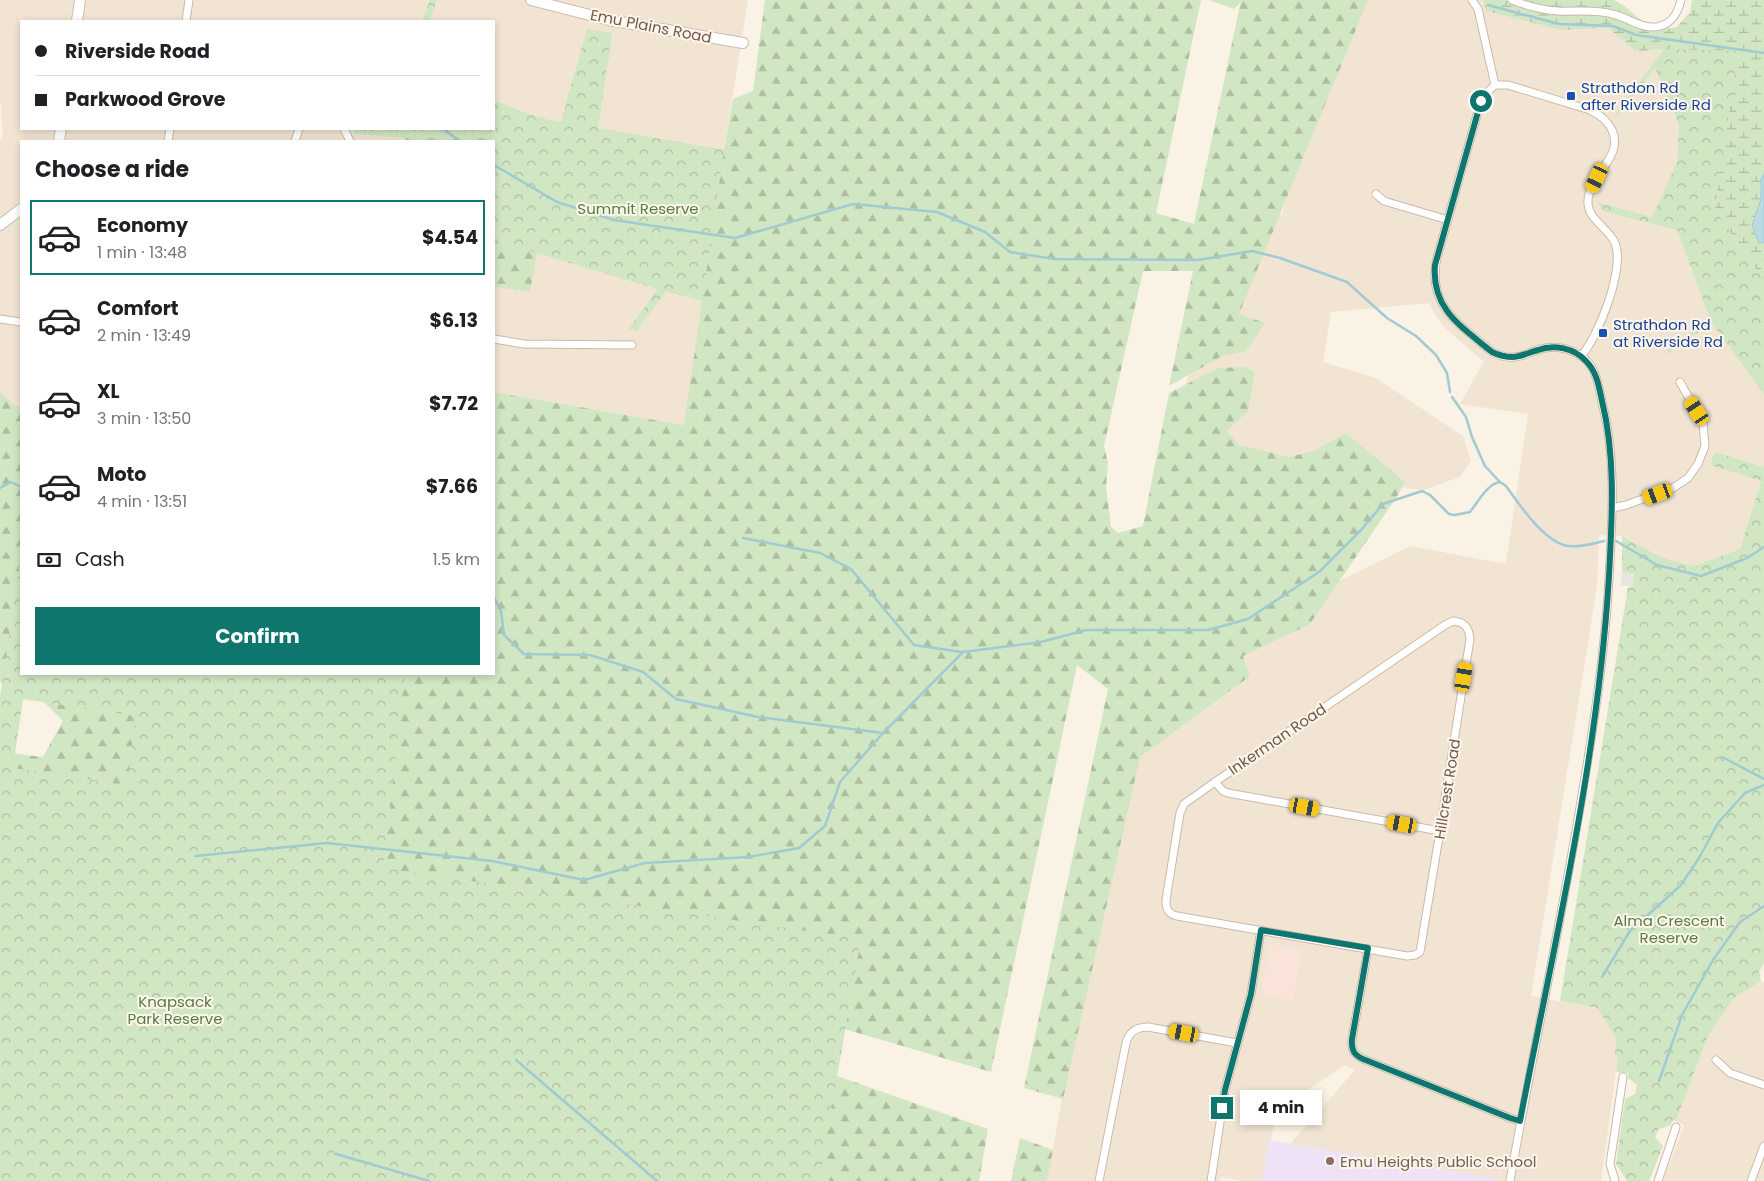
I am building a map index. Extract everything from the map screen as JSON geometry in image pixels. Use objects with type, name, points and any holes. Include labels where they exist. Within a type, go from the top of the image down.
[{"type":"street","points":[[77,20],[80,0]]},
{"type":"street","points":[[186,20],[189,0]]},
{"type":"street","name":"Emu Plains Road","points":[[531,0],[609,20],[743,43]]},
{"type":"street","points":[[1472,0],[1478,9],[1495,85]]},
{"type":"street","points":[[1512,0],[1529,7],[1612,14],[1651,27],[1661,26],[1670,21],[1675,15],[1681,0]]},
{"type":"street","points":[[1510,1181],[1520,1121],[1566,890],[1594,722],[1606,620],[1612,508],[1608,424],[1596,376],[1590,365],[1581,356],[1568,350],[1548,347],[1514,357],[1498,355],[1453,319],[1440,302],[1434,278],[1436,258],[1481,101],[1484,95],[1495,85],[1508,85],[1590,110],[1606,120],[1614,134],[1615,144],[1613,152],[1591,190],[1588,204],[1594,217],[1614,241],[1616,247],[1614,283],[1607,306],[1588,348],[1581,356]]},
{"type":"street","points":[[1376,194],[1384,201],[1448,220]]},
{"type":"street","points":[[0,225],[20,210]]},
{"type":"street","points":[[0,318],[20,322]]},
{"type":"street","points":[[495,339],[524,344],[632,345]]},
{"type":"street","points":[[1612,508],[1626,505],[1673,488],[1688,478],[1698,464],[1705,446],[1703,423],[1680,382]]},
{"type":"street","name":"Inkerman Road","points":[[1261,930],[1177,916],[1168,911],[1166,900],[1181,808],[1190,799],[1448,622],[1462,623]]},
{"type":"street","name":"Hillcrest Road","points":[[1368,948],[1407,956],[1415,955],[1421,949],[1470,639],[1468,630],[1462,623]]},
{"type":"street","points":[[1215,782],[1223,791],[1228,793],[1440,831]]},
{"type":"street","points":[[1211,1181],[1225,1090],[1251,994],[1261,930],[1368,948],[1352,1039],[1354,1053],[1363,1059],[1520,1121]]},
{"type":"street","points":[[1099,1181],[1126,1043],[1130,1034],[1138,1028],[1148,1027],[1237,1043]]},
{"type":"street","points":[[1716,1060],[1730,1073],[1764,1086]]},
{"type":"street","points":[[1615,1181],[1610,1164],[1623,1077]]},
{"type":"street","points":[[1658,1181],[1676,1127]]},
{"type":"street","points":[[1751,1181],[1764,1146]]},
{"type":"shaded area","points":[[0,0],[430,0],[422,20],[20,20],[20,130],[353,130],[355,134],[405,138],[406,140],[20,140],[20,406],[15,405],[0,392],[0,141],[3,134],[0,98]]},
{"type":"shaded area","points":[[437,0],[748,0],[724,150],[597,128],[612,34],[587,29],[561,122],[540,118],[495,101],[495,20],[430,20]]},
{"type":"shaded area","points":[[1336,0],[1483,0],[1486,11],[1561,30],[1608,28],[1634,50],[1664,49],[1618,116],[1655,68],[1679,125],[1677,162],[1652,217],[1596,203],[1605,212],[1677,230],[1710,319],[1667,350],[1669,353],[1712,323],[1764,394],[1764,467],[1715,452],[1711,465],[1761,481],[1740,549],[1694,566],[1663,558],[1622,536],[1599,535],[1597,587],[1531,996],[1597,1008],[1616,1038],[1615,1056],[1618,1057],[1601,1181],[1499,1181],[1499,1179],[1290,1144],[1355,1070],[1344,1065],[1276,1112],[1262,1181],[1243,1181],[1221,1177],[1220,1181],[1047,1181],[1150,618],[1321,590],[1410,546],[1506,564],[1528,414],[1460,404],[1484,362],[1443,326],[1428,303],[1331,312],[1323,362],[1376,378],[1463,436],[1471,461],[1460,477],[1423,490],[1388,486],[1310,469],[1177,431],[1222,199],[1282,215]]},
{"type":"shaded area","points":[[536,253],[659,289],[629,330],[636,330],[666,291],[702,301],[685,425],[495,392],[495,287],[530,292]]},
{"type":"shaded area","points":[[1622,571],[1634,574],[1632,587],[1621,585]]},
{"type":"shaded area","points":[[1270,944],[1302,950],[1293,1001],[1261,995]]},
{"type":"shaded area","points":[[1761,981],[1764,983],[1764,1181],[1663,1181],[1684,1125],[1676,1121],[1708,1036],[1734,998]]},
{"type":"shaded area","name":"Emu Heights Public School","points":[[1269,1140],[1499,1179],[1499,1181],[1262,1181]]},
{"type":"green space","points":[[430,0],[437,0],[430,20],[422,20]]},
{"type":"green space","points":[[765,0],[1201,0],[1156,213],[1194,224],[1241,0],[1368,0],[1239,314],[1265,323],[1246,351],[1222,356],[1169,386],[1193,271],[1143,271],[1104,446],[1108,463],[1106,487],[1111,527],[1118,533],[1143,526],[1169,393],[1218,368],[1245,367],[1255,373],[1248,411],[1227,431],[1239,445],[1289,457],[1314,451],[1346,433],[1405,482],[1310,624],[1243,656],[1250,676],[1140,757],[1063,1099],[1024,1088],[1108,689],[1077,665],[991,1072],[776,1009],[650,1010],[988,1129],[979,1181],[0,1181],[0,752],[43,757],[63,721],[46,704],[0,682],[0,392],[15,405],[20,406],[20,675],[495,675],[495,392],[684,425],[702,301],[666,291],[636,331],[634,329],[628,330],[658,289],[537,253],[530,292],[495,287],[495,140],[406,140],[405,138],[355,134],[353,130],[495,130],[495,101],[540,118],[561,122],[587,29],[612,33],[598,128],[724,150],[733,99],[753,91]]},
{"type":"green space","points":[[1209,0],[1241,0],[1234,9]]},
{"type":"green space","points":[[1483,0],[1614,0],[1623,5],[1654,31],[1677,27],[1690,12],[1692,0],[1764,0],[1764,394],[1712,323],[1691,98],[1655,68],[1664,49],[1634,50],[1608,28],[1561,30],[1486,11]]},
{"type":"green space","name":"Summit Reserve","points":[[587,29],[612,33],[598,128],[724,150],[702,301],[666,291],[636,331],[634,329],[628,330],[658,289],[516,247],[495,247],[495,140],[406,140],[405,138],[355,134],[353,130],[495,130],[495,101],[540,118],[561,122]]},
{"type":"green space","points":[[1664,49],[1738,51],[1715,210],[1764,280],[1764,394],[1712,323],[1669,353],[1667,350],[1710,319],[1677,230],[1605,212],[1596,202],[1652,217],[1677,162],[1679,125],[1655,68],[1618,116],[1616,113]]},
{"type":"green space","name":"Alma Crescent Reserve","points":[[1715,452],[1764,467],[1764,963],[1759,972],[1761,981],[1734,998],[1708,1036],[1676,1121],[1673,1120],[1670,1126],[1659,1129],[1655,1137],[1663,1146],[1649,1181],[1627,1181],[1616,1164],[1625,1099],[1635,1094],[1637,1085],[1628,1078],[1628,1073],[1616,1072],[1618,1057],[1615,1057],[1616,1038],[1597,1008],[1560,1001],[1628,587],[1632,587],[1634,574],[1622,571],[1622,536],[1663,558],[1694,566],[1740,549],[1761,481],[1710,465]]},
{"type":"green space","name":"Knapsack Park Reserve","points":[[20,561],[20,675],[405,675],[383,868],[861,939],[819,1181],[0,1181],[0,697]],"holes":[[[23,699],[136,716],[127,785],[13,768]]]},
{"type":"green space","points":[[1020,1138],[1053,1150],[1047,1181],[1011,1181]]},
{"type":"water","points":[[1764,174],[1764,242],[1759,243],[1752,225],[1761,199],[1761,178]]},
{"type":"waterway","points":[[1488,5],[1559,24],[1613,26],[1636,35],[1764,53]]},
{"type":"waterway","points":[[444,130],[459,140]]},
{"type":"waterway","points":[[495,166],[557,202],[614,220],[735,238],[853,204],[937,212],[985,232],[1010,252],[1054,259],[1198,260],[1252,251],[1280,258],[1347,282],[1387,318],[1416,336],[1436,355],[1447,373],[1450,392]]},
{"type":"waterway","points":[[1452,397],[1466,417],[1472,437],[1485,466],[1499,481]]},
{"type":"waterway","points":[[0,488],[11,482],[20,486]]},
{"type":"waterway","points":[[495,600],[501,611],[504,635],[524,654],[590,655],[643,672],[676,699],[758,717],[883,733],[963,652],[1041,642],[1086,630],[1208,630],[1248,619],[1319,572],[1361,530],[1383,504],[1422,491],[1430,495],[1449,514],[1455,515],[1470,512],[1487,489],[1500,482],[1506,486],[1534,522],[1552,539],[1570,546],[1604,541]]},
{"type":"waterway","points":[[743,538],[820,553],[851,569],[914,645],[962,652]]},
{"type":"waterway","points":[[1616,541],[1657,565],[1701,576],[1747,558],[1764,547]]},
{"type":"waterway","points":[[195,856],[327,843],[492,861],[584,880],[645,863],[748,857],[799,848],[825,826],[840,782],[883,733]]},
{"type":"waterway","points":[[1722,757],[1764,779]]},
{"type":"waterway","points":[[1602,977],[1630,931],[1681,885],[1699,858],[1718,823],[1745,793],[1764,785]]},
{"type":"waterway","points":[[1659,1081],[1682,1015],[1713,960],[1740,922],[1764,906]]},
{"type":"waterway","points":[[516,1060],[657,1181]]},
{"type":"waterway","points":[[336,1154],[429,1181]]},
{"type":"place","name":"Strathdon Rd after Riverside Rd","points":[[1571,96]]},
{"type":"place","name":"Strathdon Rd at Riverside Rd","points":[[1603,333]]},
{"type":"place","name":"Emu Heights Public School","points":[[1330,1161]]},
{"type":"route","points":[[1222,1108],[1225,1090],[1251,994],[1261,930],[1368,948],[1352,1039],[1352,1050],[1354,1053],[1363,1059],[1520,1121],[1566,890],[1594,722],[1604,646],[1610,563],[1612,508],[1610,441],[1608,424],[1596,376],[1590,365],[1581,356],[1568,350],[1554,347],[1514,357],[1498,355],[1457,323],[1440,302],[1434,278],[1435,265],[1481,101]]}]
